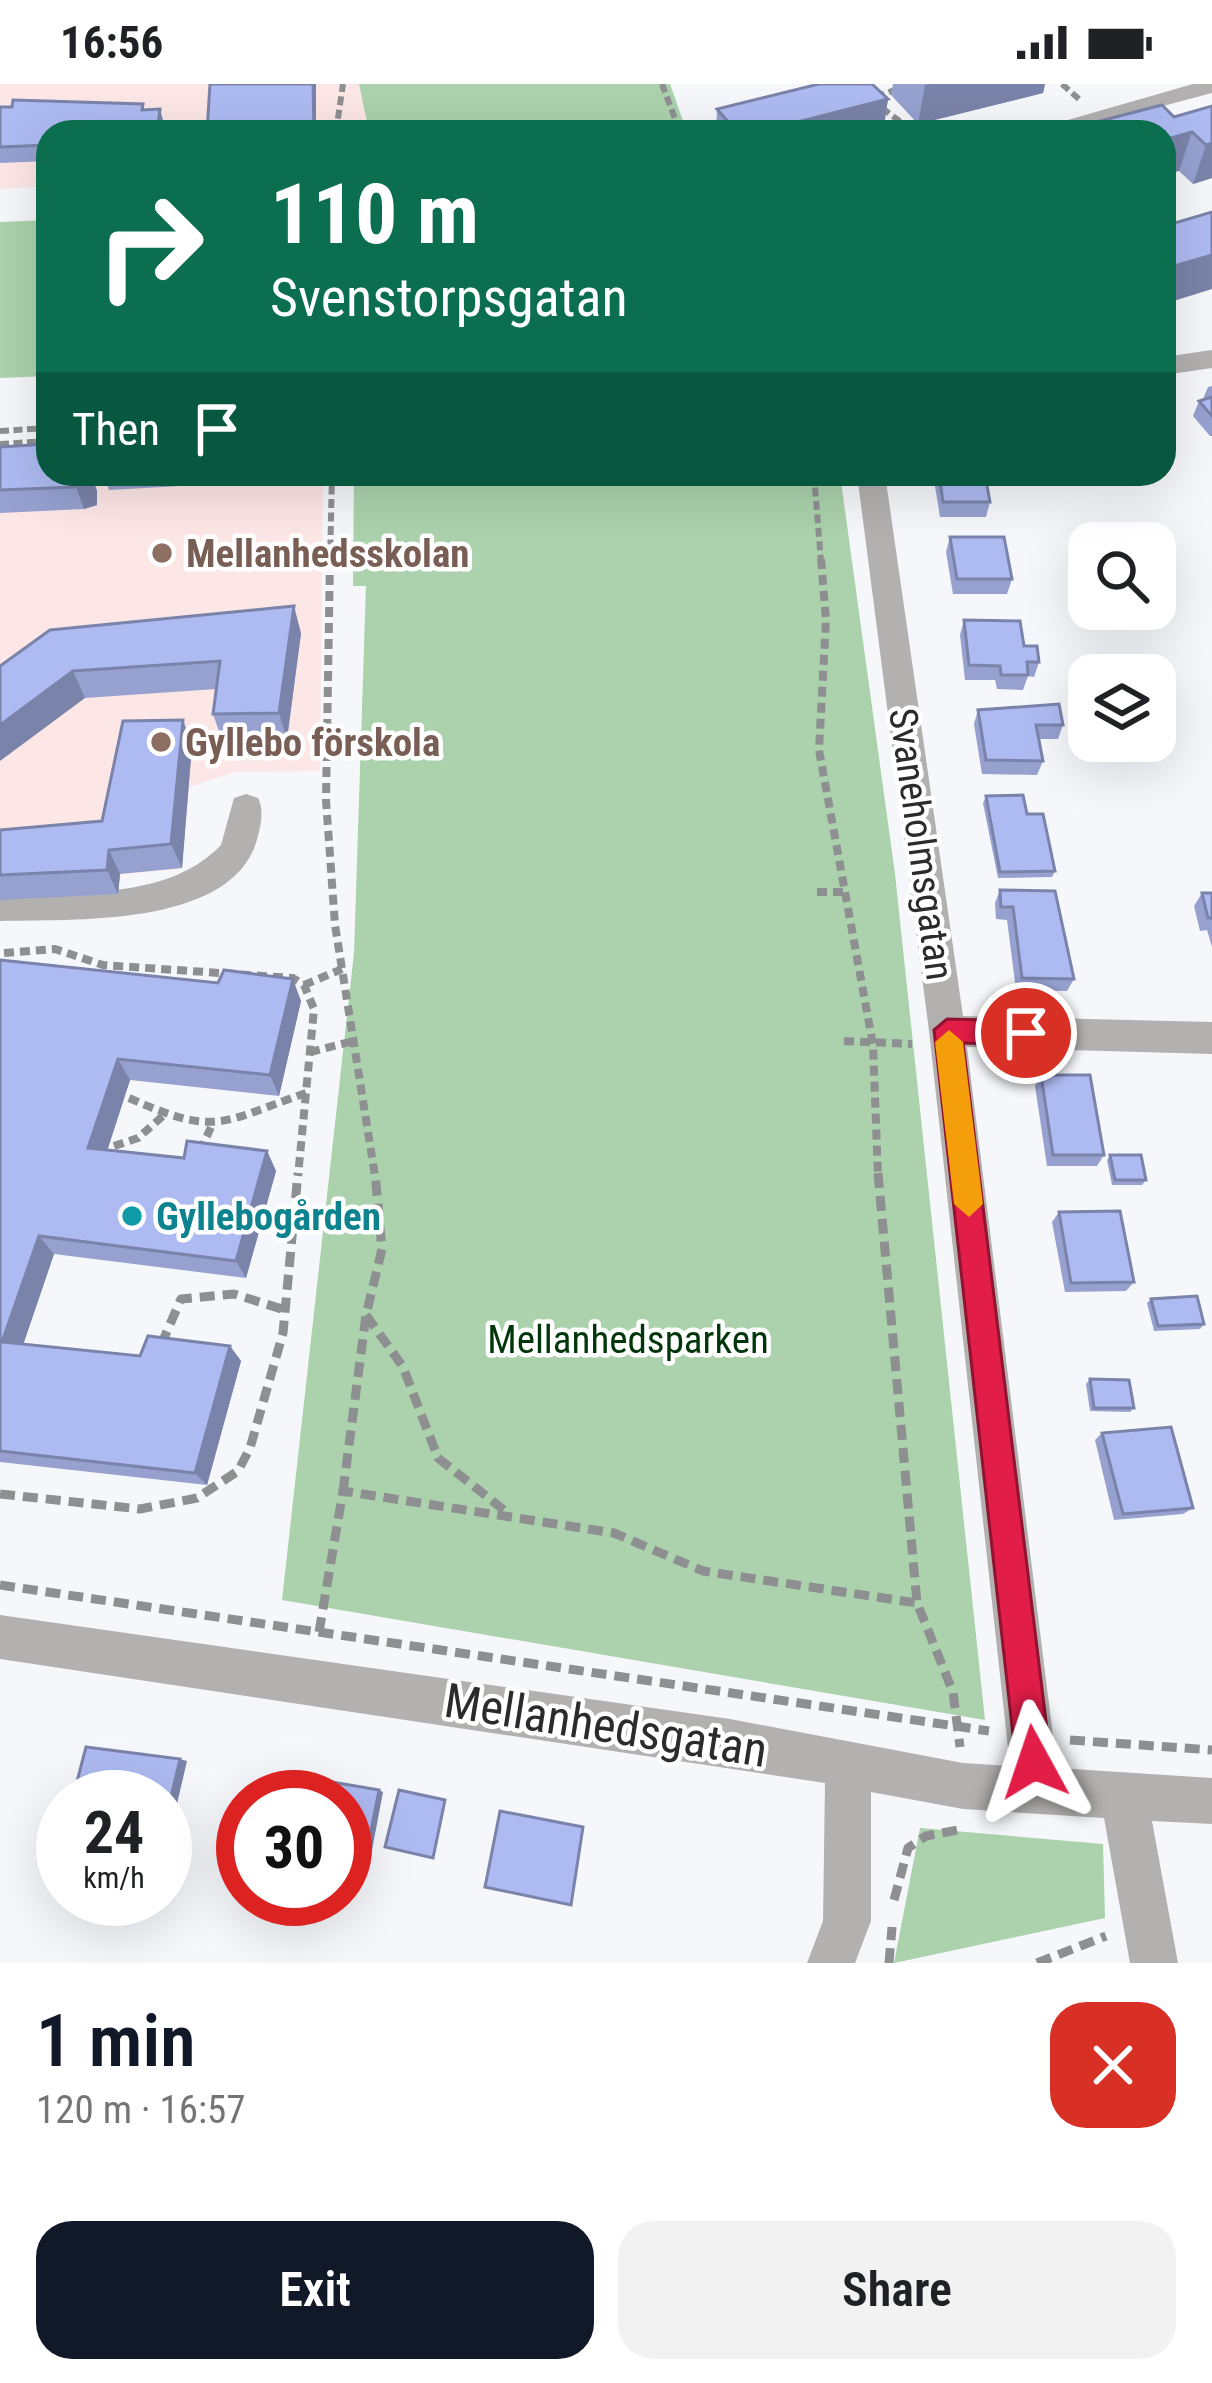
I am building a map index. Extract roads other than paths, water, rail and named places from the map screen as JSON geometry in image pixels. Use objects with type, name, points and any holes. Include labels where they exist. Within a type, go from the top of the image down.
[{"type":"street","points":[[1083,120],[1212,86]]},
{"type":"street","points":[[1176,364],[1212,359]]},
{"type":"street","name":"Svaneholmsgatan","points":[[873,486],[948,1038],[1036,1787]]},
{"type":"street","points":[[0,907],[125,901],[193,889],[235,853],[246,807]]},
{"type":"street","points":[[948,1038],[1212,1038]]},
{"type":"street","name":"Mellanhedsgatan","points":[[0,1637],[730,1742],[962,1786],[1036,1787],[1212,1802]]},
{"type":"street","points":[[831,1963],[847,1921],[848,1766]]},
{"type":"street","points":[[1124,1798],[1150,1942]]},
{"type":"place","name":"Mellanhedsskolan","points":[[162,553]]},
{"type":"place","name":"Gyllebo förskola","points":[[161,742]]},
{"type":"place","name":"Gyllebogården","points":[[132,1216]]},
{"type":"park label","name":"Mellanhedsparken","points":[[628,1339]]}]
